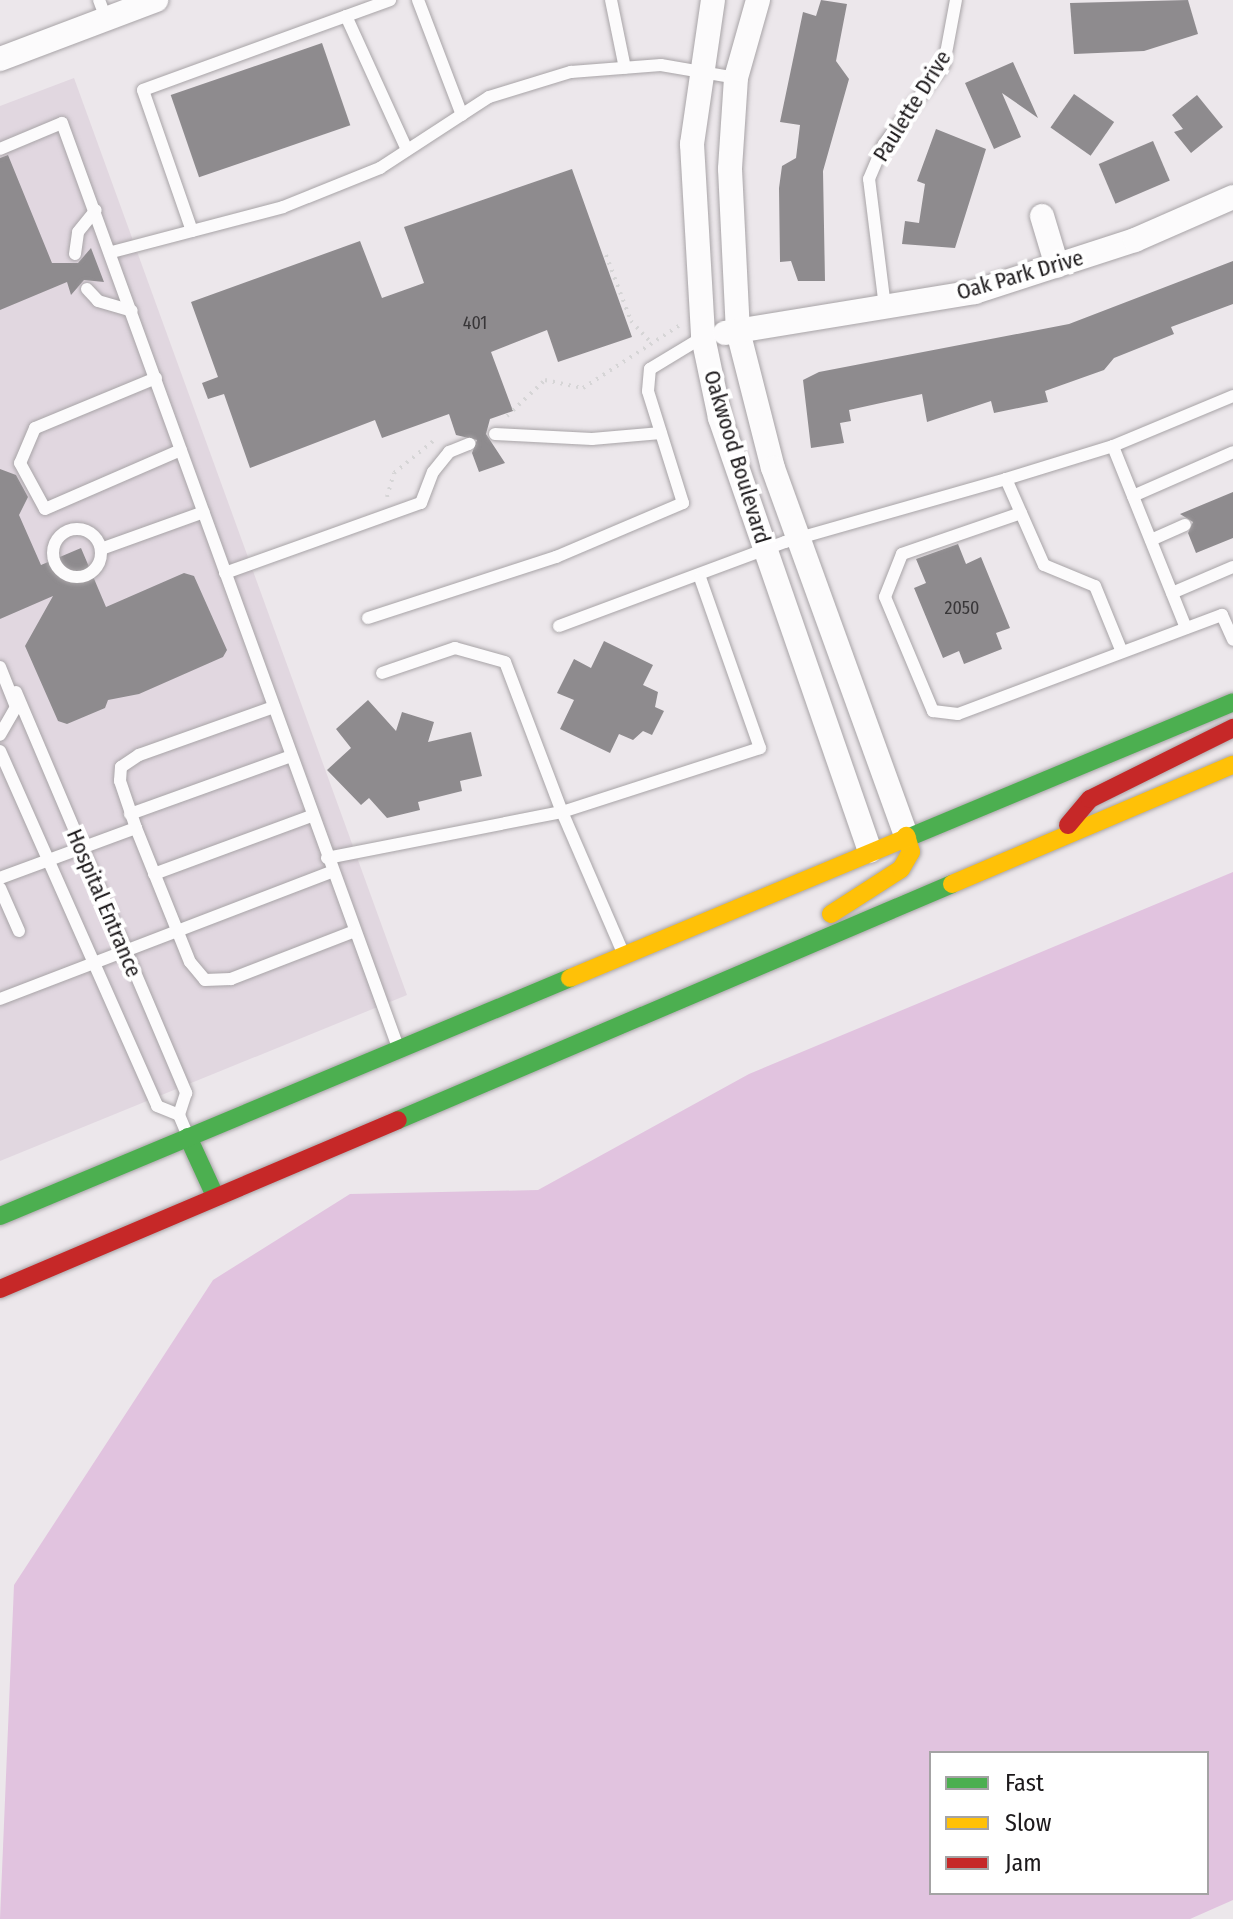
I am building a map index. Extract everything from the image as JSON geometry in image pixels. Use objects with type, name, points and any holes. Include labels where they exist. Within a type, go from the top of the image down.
[{"type":"main road","points":[[0,1216],[398,1047],[625,958],[870,851],[1233,702]]},
{"type":"main road","points":[[1066,833],[1070,817],[1090,799],[1233,728]]},
{"type":"main road","points":[[0,1289],[215,1196],[497,1083],[1066,833],[1233,765]]},
{"type":"main road","points":[[497,1083],[525,1049],[870,892],[908,860],[906,836]]},
{"type":"main road","points":[[188,1137],[215,1196]]},
{"type":"street","points":[[0,59],[103,9],[156,0]]},
{"type":"street","name":"Oakwood Boulevard","points":[[713,0],[701,72],[692,192],[703,337],[720,418],[870,851]]},
{"type":"street","name":"Oakwood Boulevard","points":[[758,0],[736,78],[729,234],[738,331],[754,408],[906,836]]},
{"type":"street","name":"Oak Park Drive","points":[[703,337],[975,292],[1057,266],[1233,197]]},
{"type":"street","points":[[1042,216],[1057,266]]},
{"type":"lane","points":[[192,231],[143,90],[390,0]]},
{"type":"lane","points":[[418,0],[462,115]]},
{"type":"lane","points":[[611,0],[625,68]]},
{"type":"lane","name":"Paulette Drive","points":[[885,307],[869,179],[884,144],[944,64],[956,0]]},
{"type":"lane","points":[[346,16],[407,150]]},
{"type":"lane","points":[[112,252],[283,207],[407,150],[489,97],[571,72],[625,68],[701,72],[736,78]]},
{"type":"lane","points":[[0,149],[62,123],[112,252],[352,932],[398,1047]]},
{"type":"lane","points":[[75,254],[78,232],[96,210]]},
{"type":"lane","points":[[87,289],[98,301],[132,311]]},
{"type":"lane","points":[[368,618],[556,557],[683,503],[648,391],[650,369],[703,337]]},
{"type":"lane","points":[[156,378],[35,428],[20,463],[45,509],[181,450]]},
{"type":"lane","points":[[559,626],[700,578],[765,550],[1113,446],[1233,396]]},
{"type":"lane","points":[[493,428],[592,439],[661,433]]},
{"type":"lane","points":[[225,573],[421,503],[433,472],[449,452],[469,444]]},
{"type":"lane","points":[[1113,446],[1186,628]]},
{"type":"lane","points":[[1133,496],[1233,452]]},
{"type":"lane","points":[[1006,479],[1044,565],[1095,586],[1122,652]]},
{"type":"lane","points":[[101,549],[89,532],[68,530],[53,545],[53,560],[63,573],[86,576],[101,549],[204,512]]},
{"type":"lane","points":[[1021,513],[902,554],[885,597],[933,711],[958,714],[1227,612],[1233,640]]},
{"type":"lane","points":[[1151,540],[1185,525]]},
{"type":"lane","points":[[1172,593],[1233,567]]},
{"type":"lane","points":[[327,858],[562,812],[760,748],[700,578]]},
{"type":"lane","points":[[382,673],[455,648],[505,662],[562,812],[625,958]]},
{"type":"lane","name":"Hospital Entrance","points":[[0,667],[16,692],[186,1093],[179,1115],[188,1137]]},
{"type":"lane","points":[[0,735],[11,722],[16,692]]},
{"type":"lane","points":[[274,707],[121,767],[130,814],[176,926],[205,980],[231,979],[352,932]]},
{"type":"lane","name":"Hospital Entrance","points":[[0,751],[52,858],[157,1106],[179,1115]]},
{"type":"lane","points":[[130,814],[291,756]]},
{"type":"lane","points":[[154,874],[312,816]]},
{"type":"lane","points":[[0,878],[136,828]]},
{"type":"lane","points":[[0,999],[176,926],[331,872]]},
{"type":"lane","points":[[0,888],[19,931]]},
{"type":"path","points":[[606,255],[631,321],[649,340]]},
{"type":"path","points":[[493,428],[519,412],[529,389],[545,380],[583,388],[649,340],[684,324],[684,310]]},
{"type":"path","points":[[383,502],[394,473],[441,437]]},
{"type":"shaded area","points":[[74,78],[407,995],[0,1161],[0,106]]},
{"type":"shaded area","points":[[1233,872],[1233,1900],[1190,1919],[0,1919],[14,1585],[213,1280],[350,1194],[538,1190],[749,1074]]},
{"type":"building","points":[[821,0],[847,4],[836,61],[849,79],[823,171],[825,281],[798,281],[791,261],[780,262],[779,188],[782,166],[796,158],[800,125],[780,122],[803,12],[816,16]]},
{"type":"building","points":[[1188,0],[1198,34],[1144,51],[1074,54],[1070,3]]},
{"type":"building","points":[[322,43],[350,125],[199,177],[171,95]]},
{"type":"building","points":[[1013,62],[1038,118],[1002,93],[1021,137],[994,149],[965,83]]},
{"type":"building","points":[[1074,94],[1114,122],[1091,156],[1050,128]]},
{"type":"building","points":[[1197,95],[1223,127],[1191,153],[1174,132],[1183,129],[1172,115]]},
{"type":"building","points":[[936,129],[986,149],[955,248],[902,244],[905,221],[919,223],[925,184],[917,181]]},
{"type":"building","points":[[1153,141],[1170,181],[1115,204],[1099,164]]},
{"type":"building","points":[[8,155],[52,263],[78,263],[91,248],[104,282],[84,280],[71,295],[67,282],[0,310],[0,158]]},
{"type":"building","points":[[572,169],[632,337],[558,362],[547,330],[491,352],[513,411],[490,419],[486,434],[505,463],[479,472],[472,453],[477,440],[456,435],[449,414],[382,438],[375,420],[250,468],[224,394],[208,399],[202,383],[218,377],[191,302],[360,241],[382,298],[424,283],[404,227]]},
{"type":"building","points":[[1233,261],[1233,304],[1171,327],[1174,334],[1114,358],[1104,370],[1045,391],[1048,402],[994,413],[991,401],[927,422],[922,394],[849,410],[851,421],[840,423],[844,443],[811,448],[803,380],[819,372],[1069,324]]},
{"type":"building","points":[[0,469],[16,475],[28,497],[19,515],[41,565],[81,548],[106,607],[184,573],[194,576],[227,650],[223,657],[139,694],[108,700],[105,708],[67,724],[58,721],[25,646],[53,596],[0,619]]},
{"type":"building","points":[[1233,492],[1233,538],[1196,553],[1188,533],[1193,522],[1180,514]]},
{"type":"building","points":[[958,544],[966,564],[981,557],[1010,628],[996,633],[1002,649],[964,664],[959,651],[943,658],[914,588],[926,583],[916,559]]},
{"type":"building","points":[[604,641],[653,665],[643,685],[658,692],[655,707],[664,711],[652,735],[643,731],[633,740],[619,734],[610,753],[560,729],[574,700],[557,693],[574,659],[591,668]]},
{"type":"building","points":[[368,700],[396,731],[402,712],[434,722],[428,742],[471,732],[482,776],[460,781],[462,791],[418,802],[420,810],[387,818],[369,798],[361,805],[327,770],[351,748],[336,729]]},
{"type":"traffic: fast","points":[[907,838],[1233,702]]},
{"type":"traffic: fast","points":[[398,1120],[952,884]]},
{"type":"traffic: fast","points":[[0,1216],[570,978]]},
{"type":"traffic: fast","points":[[188,1137],[215,1196]]},
{"type":"traffic: slow","points":[[952,884],[1233,765]]},
{"type":"traffic: slow","points":[[831,914],[901,869],[911,852],[906,836]]},
{"type":"traffic: slow","points":[[570,978],[907,838]]},
{"type":"traffic: jam","points":[[1068,825],[1090,799],[1233,728]]},
{"type":"traffic: jam","points":[[0,1289],[398,1120]]}]
